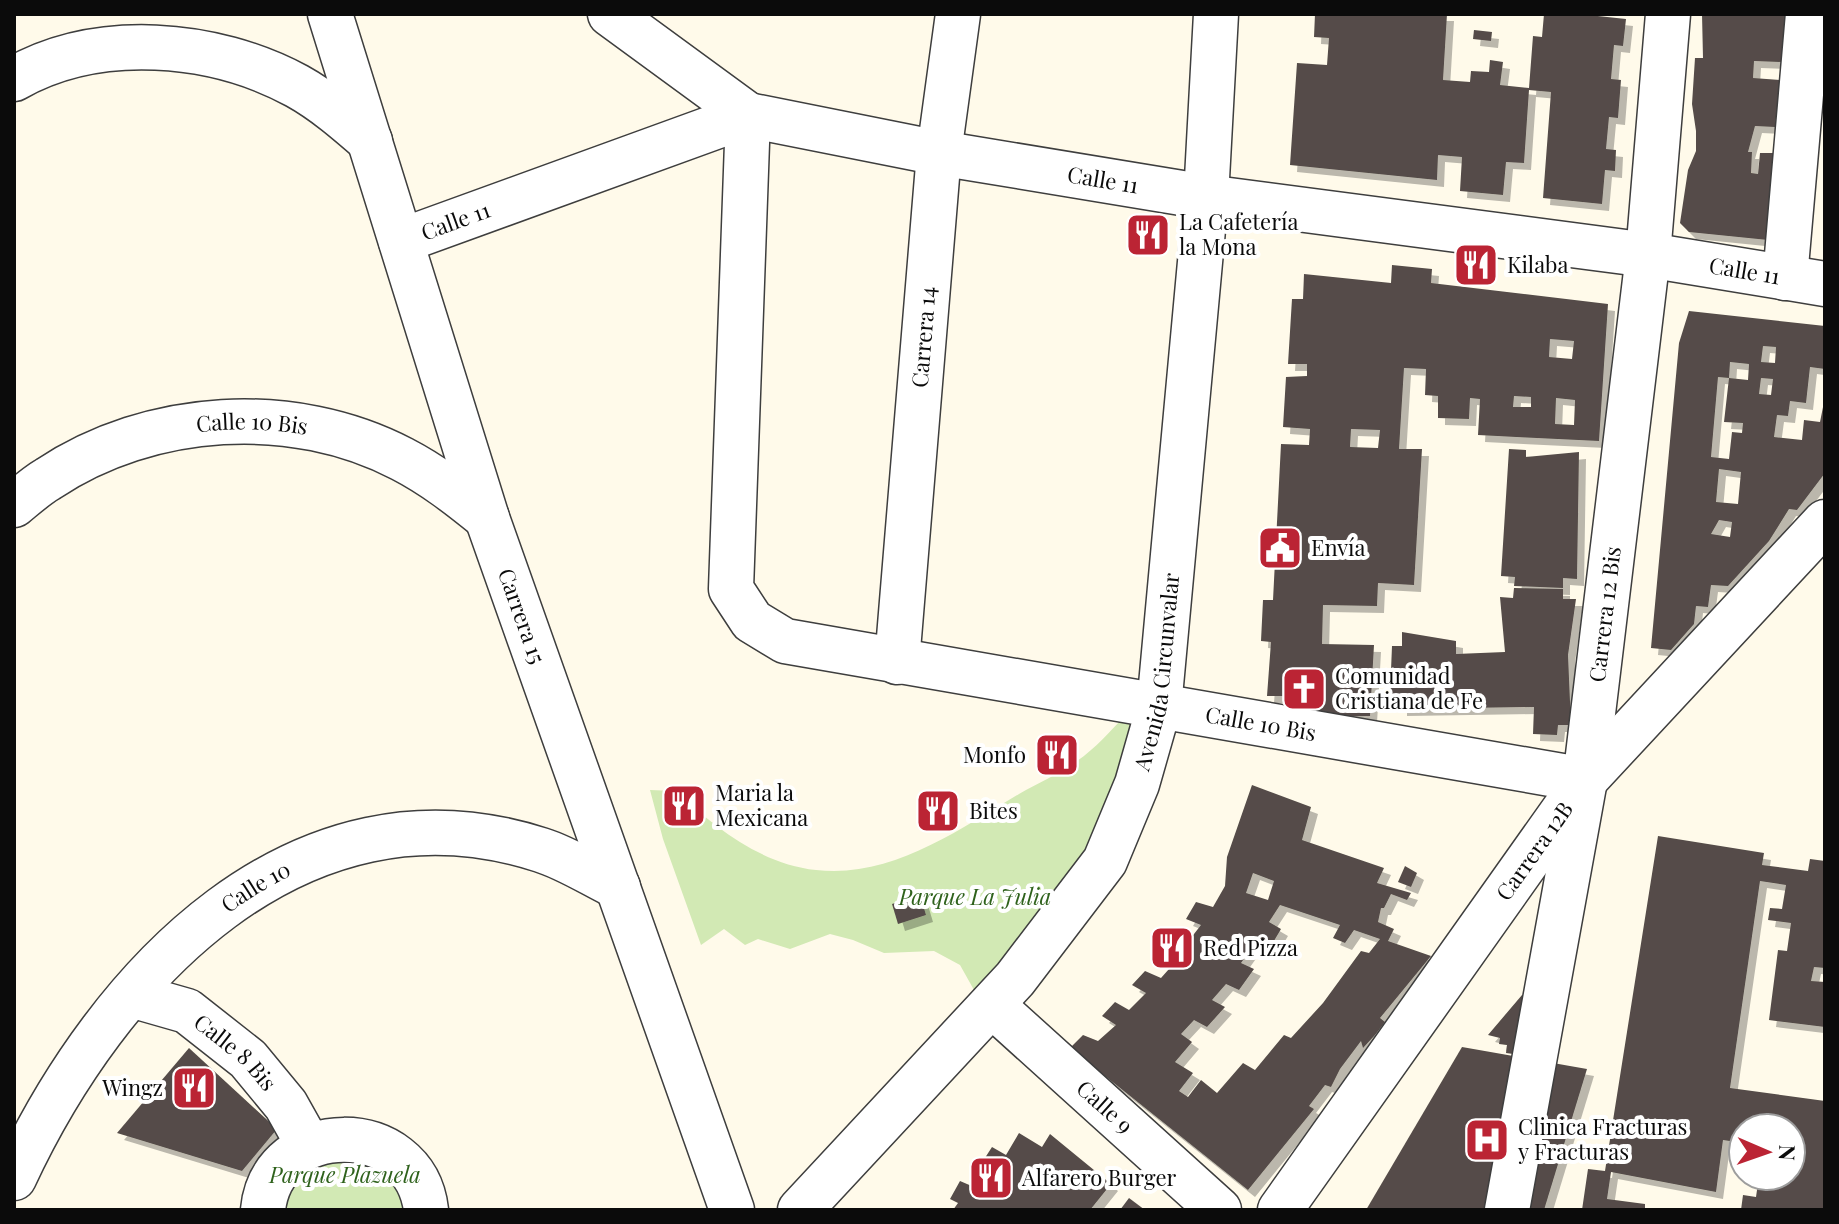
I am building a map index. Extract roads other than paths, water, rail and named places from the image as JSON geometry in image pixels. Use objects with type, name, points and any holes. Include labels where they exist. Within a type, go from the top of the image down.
[{"type":"street","name":"Carrera 15","points":[[330,14],[487,518],[732,1210]]},
{"type":"street","points":[[610,14],[748,115]]},
{"type":"street","name":"Carrera 14","points":[[897,662],[939,153],[958,14]]},
{"type":"street","name":"Avenida Circunvalar","points":[[800,1210],[1015,979],[1105,861],[1137,784],[1159,707],[1206,197],[1216,14]]},
{"type":"street","name":"Carrera 12 Bis","points":[[1507,1210],[1585,780],[1648,255],[1668,14]]},
{"type":"street","points":[[1805,281],[1808,14]]},
{"type":"street","points":[[14,79],[34,68],[77,55],[122,48],[168,48],[213,55],[256,67],[298,86],[336,111],[370,141]]},
{"type":"street","name":"Calle 11","points":[[401,241],[748,115],[939,153],[1206,197],[1648,255],[1805,281]]},
{"type":"street","name":"Calle 10 Bis","points":[[748,115],[731,589],[752,621],[785,641],[1585,780]]},
{"type":"street","name":"Calle 10 Bis","points":[[14,505],[48,478],[95,453],[144,435],[196,424],[248,421],[301,426],[352,438],[389,453],[446,485],[487,518]]},
{"type":"street","name":"Carrera 12B","points":[[1280,1210],[1585,780],[1825,522]]},
{"type":"street","name":"Calle 10","points":[[14,1178],[54,1100],[131,995],[171,950],[227,902],[291,865],[361,840],[434,834],[508,841],[544,850],[618,887]]},
{"type":"street","name":"Calle 8 Bis","points":[[131,995],[187,1011],[248,1059],[286,1105],[309,1146]]},
{"type":"street","name":"Calle 9","points":[[992,1005],[1219,1210]]},
{"type":"street","points":[[263,1210],[274,1179],[289,1160],[309,1146],[332,1139],[356,1139],[380,1146],[400,1160],[416,1178],[426,1210]]},
{"type":"place","name":"La Cafetería la Mona","points":[[1148,235]]},
{"type":"place","name":"Kilaba","points":[[1476,265]]},
{"type":"place","name":"Envía","points":[[1280,548]]},
{"type":"place","name":"Comunidad Cristiana de Fe","points":[[1304,689]]},
{"type":"place","name":"Monfo","points":[[1057,755]]},
{"type":"place","name":"Maria la Mexicana","points":[[684,806]]},
{"type":"place","name":"Bites","points":[[938,811]]},
{"type":"place","name":"Red Pizza","points":[[1172,948]]},
{"type":"place","name":"Wingz","points":[[194,1088]]},
{"type":"place","name":"Clinica Fracturas y Fracturas","points":[[1487,1140]]},
{"type":"place","name":"Alfarero Burger","points":[[991,1178]]},
{"type":"park label","name":"Parque La Julia","points":[[975,897]]},
{"type":"park label","name":"Parque Plazuela","points":[[345,1175]]}]
